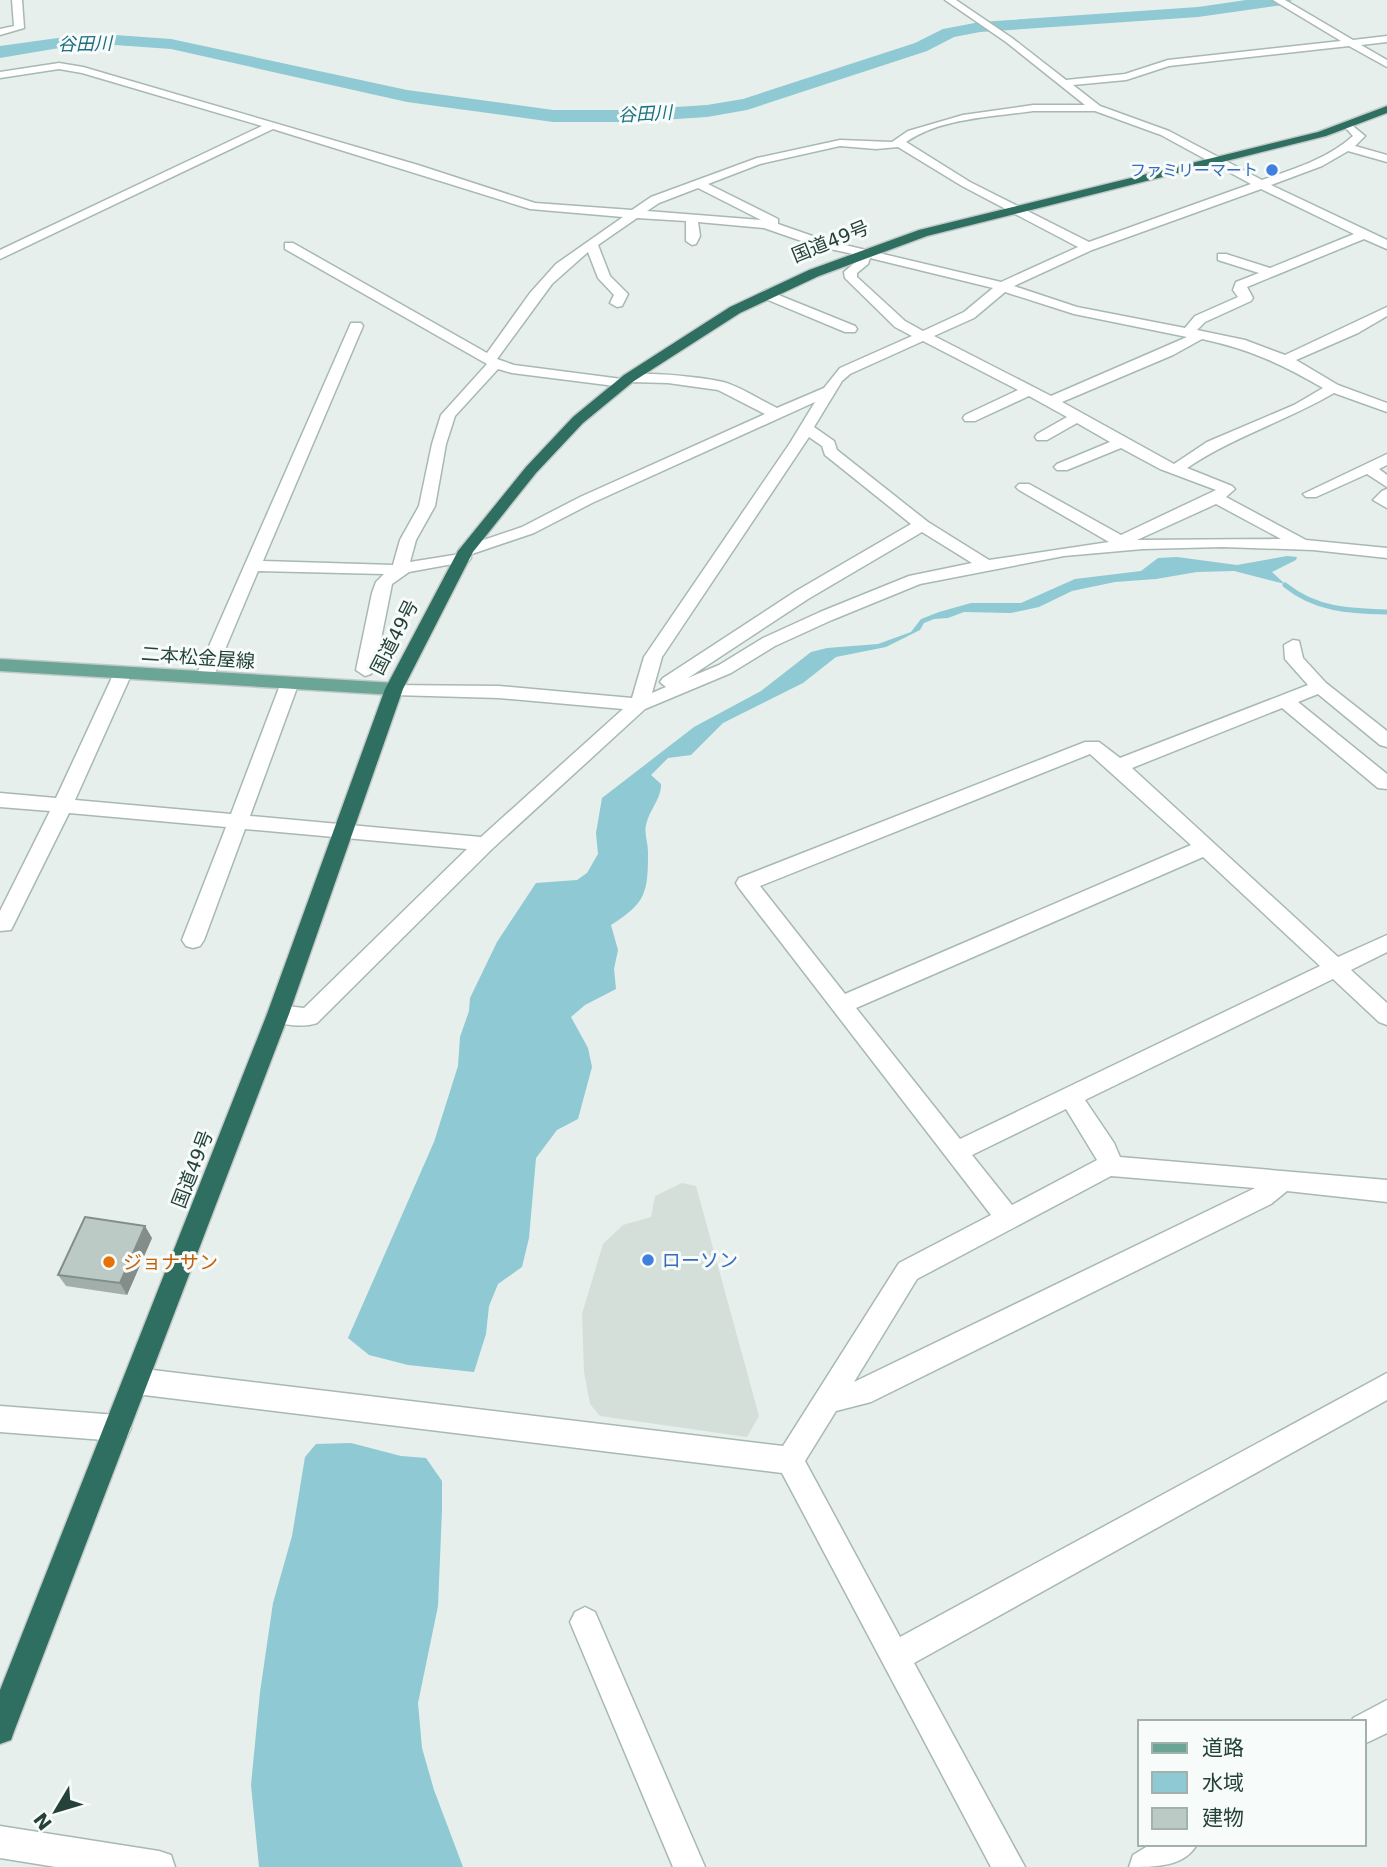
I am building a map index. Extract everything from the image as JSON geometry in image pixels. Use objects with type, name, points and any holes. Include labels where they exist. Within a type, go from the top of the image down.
[{"type":"highway","name":"国道49号","points":[[0,1729],[278,1014],[394,689],[464,554],[531,470],[578,420],[626,381],[712,324],[766,294],[864,253],[923,233],[1348,125],[1387,109]]},
{"type":"main road","name":"二本松金屋線","points":[[0,665],[289,685],[394,689]]},
{"type":"street","points":[[0,32],[19,28],[12,12],[17,0]]},
{"type":"street","points":[[950,0],[1009,40],[1096,108]]},
{"type":"street","points":[[1278,0],[1387,64]]},
{"type":"street","points":[[1065,83],[1126,77],[1168,63],[1387,39]]},
{"type":"street","points":[[0,75],[47,66],[68,67],[414,167],[534,206],[776,228],[820,243],[1004,286],[1074,310],[1195,333],[1259,349],[1285,360],[1333,388],[1387,408]]},
{"type":"street","points":[[400,570],[408,540],[427,506],[439,444],[448,415],[493,361],[542,289],[575,253],[655,200],[757,161],[833,144],[880,146],[899,143],[912,133],[963,118],[1033,108],[1096,108],[1166,132],[1263,186],[1387,245]]},
{"type":"street","points":[[1103,121],[1122,116]]},
{"type":"street","points":[[639,705],[653,657],[836,379],[845,371],[969,315],[1004,286],[1088,247],[1318,164],[1347,147],[1359,136],[1348,125]]},
{"type":"street","points":[[0,255],[271,126]]},
{"type":"street","points":[[899,143],[956,179],[1088,247]]},
{"type":"street","points":[[1347,147],[1387,159]]},
{"type":"street","points":[[698,183],[777,223],[776,228]]},
{"type":"street","points":[[691,241],[694,236],[692,219]]},
{"type":"street","points":[[740,234],[776,228]]},
{"type":"street","points":[[759,239],[776,228]]},
{"type":"street","points":[[1050,402],[1168,352],[1195,333],[1200,319],[1246,299],[1239,287],[1364,234]]},
{"type":"street","points":[[803,252],[820,243]]},
{"type":"street","points":[[591,244],[604,278],[621,294],[617,303]]},
{"type":"street","points":[[289,246],[493,361],[512,369],[579,370],[626,381],[668,379],[721,387],[731,389],[779,415]]},
{"type":"street","points":[[864,253],[864,261],[850,272],[855,284],[886,314],[922,336],[1029,390],[1165,467],[1227,489],[1216,498],[1125,539],[1123,543]]},
{"type":"street","points":[[1222,257],[1269,272]]},
{"type":"street","points":[[766,294],[850,329]]},
{"type":"street","points":[[1285,360],[1353,330],[1387,310]]},
{"type":"street","points":[[204,678],[356,326]]},
{"type":"street","points":[[1176,469],[1212,445],[1299,408],[1333,388]]},
{"type":"street","points":[[970,418],[1029,390]]},
{"type":"street","points":[[365,670],[372,649],[373,617],[380,605],[384,582],[400,570],[499,543],[552,520],[586,500],[828,391]]},
{"type":"street","points":[[1042,437],[1077,417]]},
{"type":"street","points":[[806,428],[829,444],[830,452],[922,525],[986,565]]},
{"type":"street","points":[[1062,467],[1122,442]]},
{"type":"street","points":[[1311,494],[1387,459]]},
{"type":"street","points":[[1368,468],[1387,482]]},
{"type":"street","points":[[1024,487],[1123,543]]},
{"type":"street","points":[[1387,494],[1381,500],[1387,503]]},
{"type":"street","points":[[1216,498],[1305,545]]},
{"type":"street","points":[[278,1014],[309,1017],[485,844],[639,705],[675,677],[802,595],[922,525]]},
{"type":"street","points":[[394,689],[499,692],[639,705],[725,669],[769,642],[826,616],[915,580],[1049,551],[1123,543],[1305,545],[1387,553]]},
{"type":"street","points":[[254,566],[400,570]]},
{"type":"street","points":[[1293,645],[1294,659],[1320,687],[1387,741]]},
{"type":"street","points":[[4,924],[64,805],[123,673]]},
{"type":"street","points":[[193,940],[289,685]]},
{"type":"street","points":[[1118,766],[1320,687]]},
{"type":"street","points":[[1285,701],[1385,783]]},
{"type":"street","points":[[1006,1217],[746,883],[1092,746],[1118,766],[1387,1016]]},
{"type":"street","points":[[0,800],[485,844]]},
{"type":"street","points":[[841,1005],[1204,848]]},
{"type":"street","points":[[955,1152],[1387,943]]},
{"type":"street","points":[[1070,1097],[1106,1150],[1111,1166]]},
{"type":"street","points":[[790,1460],[908,1271],[1006,1217],[1111,1166],[1387,1191]]},
{"type":"street","points":[[828,1400],[862,1393],[1262,1197],[1283,1180]]},
{"type":"street","points":[[136,1381],[790,1460]]},
{"type":"street","points":[[894,1657],[1387,1386]]},
{"type":"street","points":[[0,1419],[117,1428]]},
{"type":"street","points":[[790,1460],[1009,1867]]},
{"type":"street","points":[[585,1622],[689,1867]]},
{"type":"street","points":[[1366,1728],[1387,1715]]},
{"type":"street","points":[[0,1842],[159,1867]]},
{"type":"street","points":[[1145,1867],[1178,1846]]},
{"type":"shaded area","points":[[682,1183],[696,1186],[759,1416],[747,1437],[600,1416],[590,1404],[584,1372],[582,1314],[603,1244],[623,1225],[651,1217],[655,1196]]},
{"type":"water","points":[[1287,556],[1297,557],[1272,572],[1285,584],[1234,571],[1197,572],[1115,582],[1072,591],[1039,607],[1011,613],[964,612],[948,618],[934,619],[924,623],[920,630],[886,647],[836,657],[803,683],[723,723],[691,755],[668,758],[651,775],[661,784],[661,789],[646,828],[647,878],[643,896],[632,910],[611,925],[618,950],[614,969],[616,989],[585,1005],[571,1017],[588,1048],[592,1067],[578,1119],[557,1130],[536,1158],[529,1238],[522,1267],[498,1284],[489,1306],[486,1334],[474,1372],[408,1365],[369,1355],[348,1338],[434,1142],[458,1066],[460,1037],[469,1011],[470,998],[497,942],[536,883],[577,880],[587,873],[598,854],[596,833],[602,798],[694,727],[761,691],[811,652],[878,644],[911,632],[921,619],[939,612],[971,603],[1021,603],[1075,579],[1141,571],[1158,558],[1177,557],[1237,565]]},
{"type":"water","points":[[351,1443],[401,1456],[426,1458],[442,1481],[438,1606],[418,1703],[422,1748],[434,1790],[463,1867],[259,1867],[251,1785],[260,1692],[273,1603],[292,1536],[305,1457],[316,1444]]},
{"type":"building","name":"ジョナサン","points":[[85,1217],[145,1226],[120,1283],[58,1275]]},
{"type":"waterway","name":"谷田川","points":[[0,52],[65,42],[115,40],[171,44],[407,96],[553,116],[630,116],[707,111],[747,104],[921,47],[949,33],[980,27],[1198,12],[1283,0]]},
{"type":"waterway","points":[[1285,585],[1309,600],[1333,608],[1387,612]]},
{"type":"place","name":"ファミリーマート","points":[[1272,170]]},
{"type":"place","name":"ローソン","points":[[648,1260]]},
{"type":"place","name":"ジョナサン","points":[[109,1262]]}]
